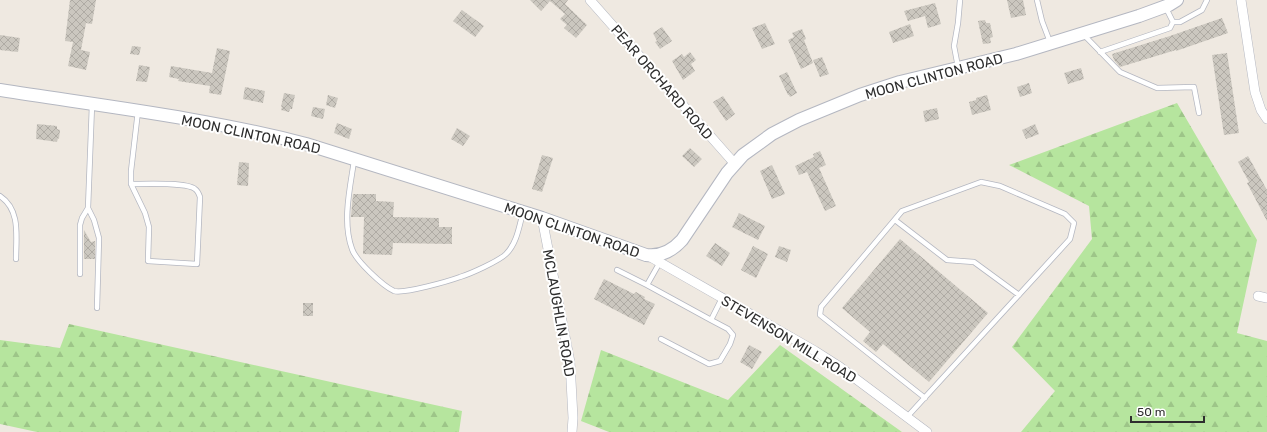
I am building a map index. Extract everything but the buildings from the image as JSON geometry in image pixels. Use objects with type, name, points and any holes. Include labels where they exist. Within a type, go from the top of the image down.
[{"type":"street","name":"PEAR ORCHARD ROAD","points":[[590,0],[735,164]]},
{"type":"street","name":"MOON CLINTON ROAD","points":[[0,90],[92,103],[210,123],[278,137],[354,159],[542,218],[653,256],[668,252],[676,246],[689,231],[727,173],[752,148],[772,134],[799,120],[860,95],[900,82],[1016,54],[1139,16],[1176,0]]},
{"type":"street","points":[[1241,0],[1255,92],[1261,110],[1267,119]]},
{"type":"street","name":"MCLAUGHLIN ROAD","points":[[542,218],[570,362],[574,431]]},
{"type":"street","name":"STEVENSON MILL ROAD","points":[[646,254],[815,351],[840,367],[927,432]]},
{"type":"lane","points":[[958,68],[954,46],[960,0]]},
{"type":"lane","points":[[1037,0],[1042,21],[1051,43]]},
{"type":"lane","points":[[1173,22],[1180,22],[1202,10],[1207,0]]},
{"type":"lane","points":[[1165,6],[1173,22]]},
{"type":"lane","points":[[1100,52],[1170,28],[1173,22]]},
{"type":"lane","points":[[1082,33],[1120,72],[1157,88],[1194,87],[1199,113]]},
{"type":"lane","points":[[92,103],[88,208],[94,220],[99,238],[97,308]]},
{"type":"lane","points":[[131,184],[180,185],[197,190],[200,197],[197,264],[148,261],[149,226],[145,213],[131,184],[131,171],[138,111]]},
{"type":"lane","points":[[354,159],[348,208],[348,232],[352,249],[360,263],[395,291],[406,291],[460,278],[505,256],[512,246],[518,232],[523,212]]},
{"type":"lane","points":[[907,417],[925,398],[1070,240],[1074,223],[1065,214],[1000,186],[981,182],[902,211],[821,307],[820,315],[925,398]]},
{"type":"lane","points":[[0,196],[10,205],[14,213],[16,228],[16,259]]},
{"type":"lane","points":[[80,274],[80,225],[88,208]]},
{"type":"lane","points":[[895,220],[947,260],[974,262],[1019,295]]},
{"type":"lane","points":[[647,284],[660,262]]},
{"type":"lane","points":[[618,270],[647,284],[728,329],[733,335],[730,344],[720,361],[709,364],[661,339]]},
{"type":"lane","points":[[711,320],[722,298]]},
{"type":"green space","points":[[1177,103],[1257,240],[1237,333],[1267,341],[1267,432],[1021,432],[1055,391],[1012,347],[1092,239],[1089,206],[1009,165]]},
{"type":"green space","points":[[69,324],[462,411],[459,432],[37,432],[0,424],[0,340],[60,348]]},
{"type":"green space","points":[[780,345],[902,432],[609,432],[581,421],[601,350],[728,400]]}]
